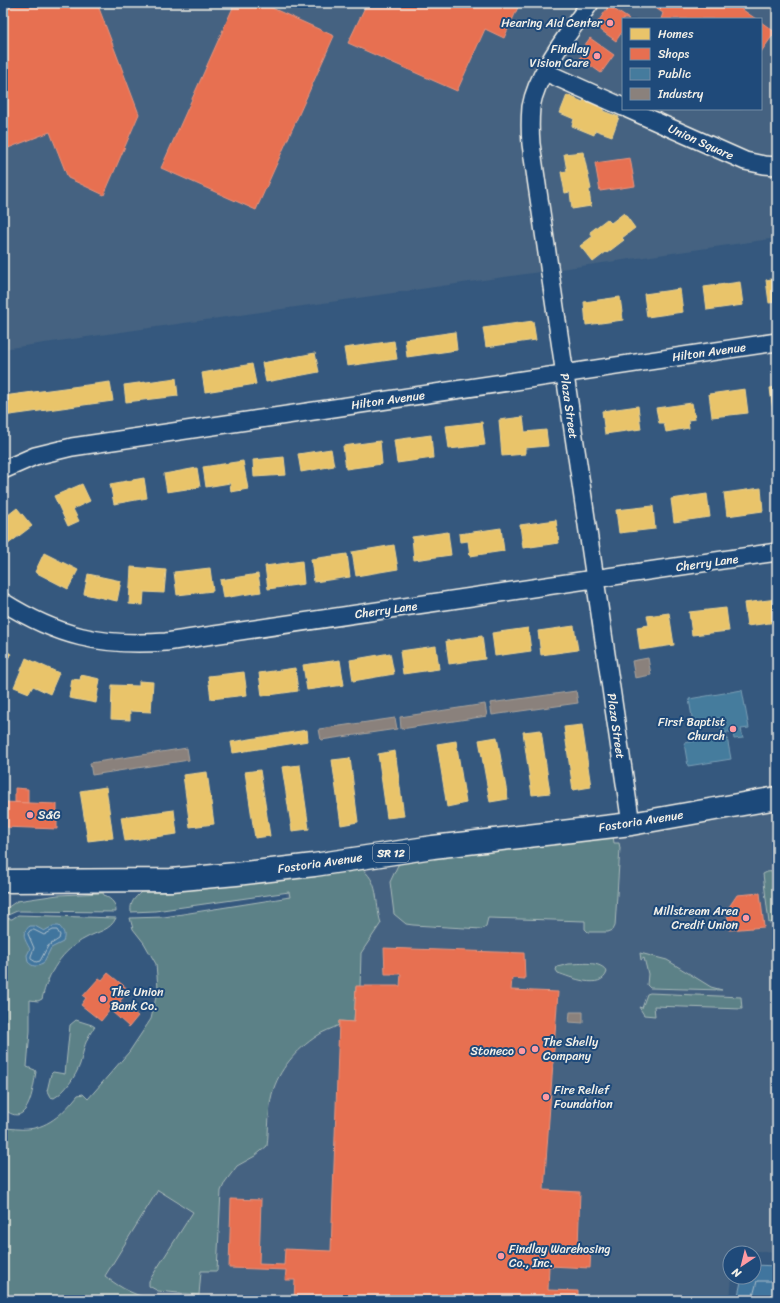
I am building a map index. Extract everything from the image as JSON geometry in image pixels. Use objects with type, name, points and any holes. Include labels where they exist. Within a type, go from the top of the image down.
[{"type":"main road","name":"Fostoria Avenue","points":[[3,881],[123,881],[199,878],[277,870],[426,848],[630,824],[777,798]]},
{"type":"street","name":"Plaza Street","points":[[590,3],[540,81],[533,98],[530,125],[564,374],[630,824]]},
{"type":"street","points":[[545,72],[622,107]]},
{"type":"street","name":"Union Square","points":[[630,110],[745,160],[764,165],[777,166]]},
{"type":"street","name":"Hilton Avenue","points":[[3,470],[35,456],[72,447],[777,342]]},
{"type":"street","name":"Cherry Lane","points":[[3,602],[37,622],[72,636],[109,642],[147,644],[777,552]]},
{"type":"shaded area","points":[[3,3],[777,3],[777,238],[3,349]]},
{"type":"shaded area","points":[[777,796],[777,1252],[762,1251],[762,1245],[722,1245],[722,1285],[731,1285],[730,1300],[7,1300],[288,900],[277,870]]},
{"type":"green space","points":[[613,836],[614,843],[619,843],[620,848],[615,926],[613,930],[608,932],[588,932],[585,929],[585,921],[488,918],[486,926],[482,929],[413,925],[406,924],[394,914],[390,882],[398,865],[406,860]]},
{"type":"green space","points":[[359,867],[371,879],[374,885],[381,923],[361,953],[360,987],[356,987],[354,1022],[339,1021],[339,1025],[309,1041],[289,1061],[279,1076],[272,1094],[267,1146],[255,1156],[237,1166],[225,1182],[221,1191],[217,1271],[201,1271],[199,1295],[158,1291],[149,1286],[149,1281],[193,1212],[158,1190],[105,1276],[130,1292],[158,1300],[3,1300],[3,1128],[36,1128],[50,1122],[68,1107],[78,1095],[83,1094],[88,1099],[129,1052],[151,1019],[158,988],[156,964],[144,943],[133,929],[130,918],[164,917],[290,897],[289,892],[155,911],[131,912],[131,906],[134,899],[141,892],[168,892],[262,881]]},
{"type":"green space","points":[[777,871],[777,922],[769,923],[763,874]]},
{"type":"green space","points":[[103,893],[113,902],[116,912],[17,911],[8,915],[3,913],[4,910],[17,901],[58,895]]},
{"type":"green space","points":[[18,915],[116,918],[110,926],[77,943],[70,949],[52,971],[42,999],[38,1001],[30,1000],[30,1031],[27,1067],[35,1070],[36,1072],[28,1105],[19,1115],[12,1114],[3,1108],[6,1009],[3,978],[3,918],[12,919]]},
{"type":"green space","points":[[640,953],[667,960],[711,987],[722,990],[650,988],[647,985],[648,974],[644,958],[641,960]]},
{"type":"green space","points":[[569,964],[595,964],[604,968],[607,972],[604,978],[592,982],[558,973],[556,970],[557,967]]},
{"type":"green space","points":[[647,994],[741,997],[742,1009],[654,1006],[655,1016],[644,1015],[639,1007],[642,1008]]},
{"type":"green space","points":[[76,1020],[95,1027],[87,1040],[80,1064],[73,1078],[66,1088],[58,1095],[54,1098],[50,1097],[47,1091],[51,1074],[53,1072],[65,1074],[70,1025]]},
{"type":"water","points":[[30,926],[35,926],[44,931],[53,926],[59,926],[64,934],[63,942],[51,948],[43,964],[38,966],[33,966],[28,962],[27,955],[30,949],[25,940],[24,934]]},
{"type":"water","points":[[762,1265],[777,1266],[777,1297],[775,1300],[737,1300],[740,1285],[762,1285]]},
{"type":"building: Homes","points":[[567,95],[583,102],[584,99],[604,107],[603,111],[619,117],[612,136],[595,130],[594,135],[572,126],[574,119],[560,113]]},
{"type":"building: Homes","points":[[583,152],[591,189],[589,190],[591,206],[572,209],[570,192],[565,193],[561,172],[567,171],[564,154]]},
{"type":"building: Homes","points":[[624,213],[635,228],[622,238],[624,240],[593,262],[580,246],[593,236],[590,232],[607,219],[611,223]]},
{"type":"building: Homes","points":[[777,278],[777,302],[769,303],[766,280]]},
{"type":"building: Homes","points":[[740,282],[743,305],[707,310],[704,287]]},
{"type":"building: Homes","points":[[680,289],[683,312],[647,317],[644,294]]},
{"type":"building: Homes","points":[[620,297],[623,320],[586,325],[584,302]]},
{"type":"building: Homes","points":[[533,321],[536,340],[486,347],[483,328]]},
{"type":"building: Homes","points":[[455,332],[457,350],[407,357],[405,339]]},
{"type":"building: Homes","points":[[394,341],[397,359],[347,366],[344,348]]},
{"type":"building: Homes","points":[[315,353],[319,372],[266,382],[262,363]]},
{"type":"building: Homes","points":[[252,364],[256,384],[205,392],[202,373]]},
{"type":"building: Homes","points":[[176,378],[178,396],[126,402],[124,385]]},
{"type":"building: Homes","points":[[110,382],[113,401],[3,416],[3,396]]},
{"type":"building: Homes","points":[[777,387],[777,410],[773,411],[770,388]]},
{"type":"building: Homes","points":[[745,389],[748,413],[712,417],[709,394]]},
{"type":"building: Homes","points":[[692,403],[695,419],[688,420],[689,428],[666,432],[664,423],[659,423],[656,408]]},
{"type":"building: Homes","points":[[638,406],[641,429],[605,434],[602,411]]},
{"type":"building: Homes","points":[[523,417],[525,432],[546,430],[548,446],[525,448],[525,454],[502,456],[499,420]]},
{"type":"building: Homes","points":[[482,422],[485,445],[449,449],[446,426]]},
{"type":"building: Homes","points":[[431,435],[433,458],[397,463],[394,440]]},
{"type":"building: Homes","points":[[380,441],[382,464],[346,469],[343,446]]},
{"type":"building: Homes","points":[[331,449],[334,466],[301,472],[298,454]]},
{"type":"building: Homes","points":[[284,457],[286,475],[254,477],[253,460]]},
{"type":"building: Homes","points":[[243,461],[248,489],[231,492],[230,483],[206,487],[203,467]]},
{"type":"building: Homes","points":[[197,468],[200,487],[167,492],[164,474]]},
{"type":"building: Homes","points":[[144,478],[147,498],[114,504],[110,484]]},
{"type":"building: Homes","points":[[82,484],[90,501],[73,509],[79,521],[68,526],[54,496]]},
{"type":"building: Homes","points":[[761,488],[763,511],[727,516],[724,493]]},
{"type":"building: Homes","points":[[707,494],[710,517],[674,522],[671,499]]},
{"type":"building: Homes","points":[[653,506],[655,529],[619,533],[616,510]]},
{"type":"building: Homes","points":[[17,508],[32,526],[3,548],[3,519]]},
{"type":"building: Homes","points":[[556,520],[559,543],[523,548],[520,525]]},
{"type":"building: Homes","points":[[501,528],[504,551],[470,556],[468,541],[460,542],[459,534]]},
{"type":"building: Homes","points":[[448,532],[451,555],[414,560],[412,537]]},
{"type":"building: Homes","points":[[394,545],[398,569],[356,576],[352,552]]},
{"type":"building: Homes","points":[[44,553],[78,570],[68,589],[35,572]]},
{"type":"building: Homes","points":[[347,554],[350,577],[314,582],[311,559]]},
{"type":"building: Homes","points":[[302,561],[304,584],[268,589],[265,566]]},
{"type":"building: Homes","points":[[131,567],[166,570],[164,593],[144,592],[143,605],[129,604]]},
{"type":"building: Homes","points":[[210,568],[213,591],[177,595],[174,572]]},
{"type":"building: Homes","points":[[88,574],[121,581],[117,601],[84,594]]},
{"type":"building: Homes","points":[[258,574],[261,592],[223,598],[220,580]]},
{"type":"building: Homes","points":[[777,599],[777,622],[747,626],[744,603]]},
{"type":"building: Homes","points":[[726,608],[729,631],[692,635],[689,612]]},
{"type":"building: Homes","points":[[669,613],[674,645],[640,650],[637,627],[649,625],[647,616]]},
{"type":"building: Homes","points":[[574,626],[578,650],[541,655],[538,631]]},
{"type":"building: Homes","points":[[528,628],[531,651],[495,656],[492,633]]},
{"type":"building: Homes","points":[[482,636],[485,659],[449,664],[446,641]]},
{"type":"building: Homes","points":[[436,646],[439,669],[403,674],[400,651]]},
{"type":"building: Homes","points":[[3,649],[11,654],[3,665]]},
{"type":"building: Homes","points":[[390,653],[394,674],[353,681],[350,660]]},
{"type":"building: Homes","points":[[26,658],[59,673],[50,694],[33,686],[29,693],[14,687]]},
{"type":"building: Homes","points":[[340,660],[344,685],[307,690],[303,665]]},
{"type":"building: Homes","points":[[295,668],[298,691],[262,696],[259,673]]},
{"type":"building: Homes","points":[[244,672],[247,695],[211,699],[208,676]]},
{"type":"building: Homes","points":[[81,675],[100,679],[96,703],[69,698],[72,679],[80,680]]},
{"type":"building: Homes","points":[[139,681],[153,682],[151,712],[130,711],[130,720],[111,719],[112,685],[139,686]]},
{"type":"building: Homes","points":[[582,725],[591,787],[573,790],[564,727]]},
{"type":"building: Homes","points":[[307,730],[308,741],[233,753],[231,742]]},
{"type":"building: Homes","points":[[541,730],[550,793],[532,795],[523,732]]},
{"type":"building: Homes","points":[[497,737],[508,799],[490,802],[479,740]]},
{"type":"building: Homes","points":[[456,741],[466,803],[447,807],[437,744]]},
{"type":"building: Homes","points":[[395,751],[404,816],[387,818],[378,754]]},
{"type":"building: Homes","points":[[350,758],[358,822],[341,825],[332,760]]},
{"type":"building: Homes","points":[[300,765],[309,829],[292,831],[282,767]]},
{"type":"building: Homes","points":[[260,770],[270,836],[255,838],[245,772]]},
{"type":"building: Homes","points":[[207,772],[214,824],[190,827],[183,775]]},
{"type":"building: Homes","points":[[106,787],[113,838],[88,841],[80,791]]},
{"type":"building: Homes","points":[[174,810],[177,834],[125,841],[121,817]]},
{"type":"building: Shops","points":[[22,3],[97,3],[139,114],[104,195],[68,178],[50,132],[3,150],[3,10]]},
{"type":"building: Shops","points":[[235,3],[261,3],[334,36],[256,210],[161,168]]},
{"type":"building: Shops","points":[[367,3],[520,3],[504,38],[485,29],[457,91],[348,43]]},
{"type":"building: Shops","points":[[648,3],[733,3],[755,18],[661,18],[663,13]]},
{"type":"building: Shops","name":"Hearing Aid Center","points":[[609,6],[627,18],[622,18],[622,32],[616,41],[595,26]]},
{"type":"building: Shops","points":[[762,23],[775,32],[762,51]]},
{"type":"building: Shops","name":"Findlay Vision Care","points":[[590,38],[614,55],[601,73],[580,58],[587,49],[584,46]]},
{"type":"building: Shops","points":[[630,158],[635,186],[600,191],[595,163]]},
{"type":"building: Shops","points":[[15,788],[28,789],[28,803],[15,802]]},
{"type":"building: Shops","name":"S&G","points":[[3,802],[57,804],[57,829],[3,827]]},
{"type":"building: Shops","name":"Millstream Area Credit Union","points":[[760,893],[764,927],[729,930],[727,910],[737,895]]},
{"type":"building: Shops","points":[[384,948],[524,953],[525,979],[512,978],[511,990],[558,992],[544,1190],[580,1192],[578,1247],[591,1247],[590,1268],[549,1266],[548,1290],[578,1291],[578,1300],[294,1300],[295,1280],[285,1280],[286,1270],[229,1268],[231,1199],[261,1200],[259,1264],[284,1265],[285,1249],[331,1251],[339,1021],[354,1022],[356,986],[400,986],[401,974],[385,974]]},
{"type":"building: Shops","name":"The Union Bank Co.","points":[[108,973],[129,990],[120,1001],[138,1016],[129,1027],[110,1010],[101,1021],[81,1005],[86,998],[83,996],[99,978],[102,980]]},
{"type":"building: Public","name":"First Baptist Church","points":[[742,690],[749,728],[741,729],[743,738],[734,739],[733,732],[726,732],[731,759],[688,766],[684,743],[722,736],[719,718],[693,723],[689,699]]},
{"type":"building: Industry","points":[[648,658],[651,675],[635,678],[632,661]]},
{"type":"building: Industry","points":[[576,691],[578,703],[492,715],[490,703]]},
{"type":"building: Industry","points":[[485,704],[487,716],[401,729],[400,717]]},
{"type":"building: Industry","points":[[395,718],[397,729],[321,740],[319,729]]},
{"type":"building: Industry","points":[[187,748],[189,760],[92,775],[90,763]]},
{"type":"building: Industry","points":[[570,1012],[583,1012],[583,1023],[569,1022]]},
{"type":"place","name":"Hearing Aid Center","points":[[610,23]]},
{"type":"place","name":"Findlay Vision Care","points":[[597,56]]},
{"type":"place","name":"First Baptist Church","points":[[733,729]]},
{"type":"place","name":"S&G","points":[[30,815]]},
{"type":"place","name":"Millstream Area Credit Union","points":[[746,918]]},
{"type":"place","name":"The Union Bank Co.","points":[[103,999]]},
{"type":"place","name":"The Shelly Company","points":[[535,1049]]},
{"type":"place","name":"Stoneco","points":[[522,1051]]},
{"type":"place","name":"Fire Relief Foundation","points":[[546,1097]]},
{"type":"place","name":"Findlay Warehosing Co., Inc.","points":[[501,1256]]}]
